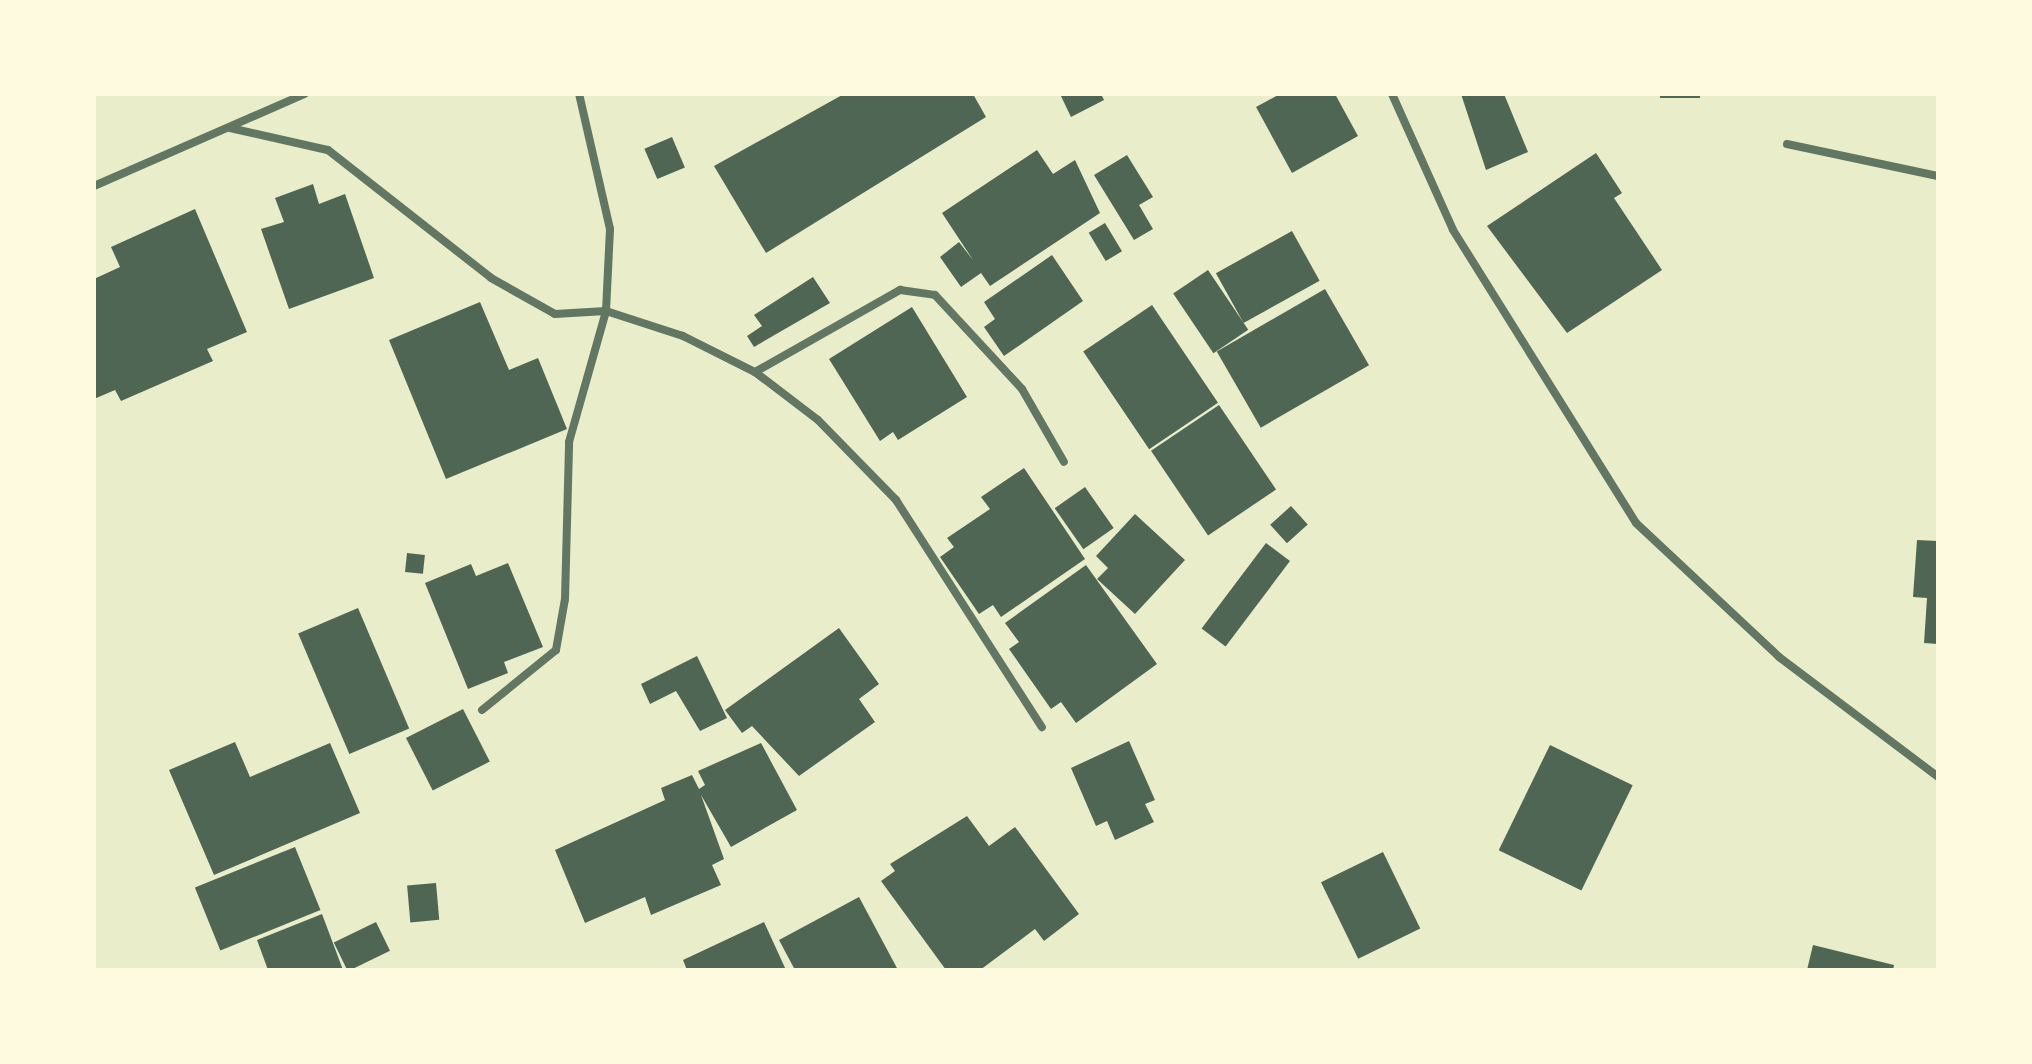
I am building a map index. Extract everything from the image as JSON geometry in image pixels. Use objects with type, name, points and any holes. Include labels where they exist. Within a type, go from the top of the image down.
[{"type":"street","points":[[94,186],[305,94]]},
{"type":"street","points":[[482,710],[556,650],[565,599],[569,442],[606,311],[610,229],[579,94]]},
{"type":"street","points":[[1392,94],[1453,230],[1636,523],[1779,657],[1938,777]]},
{"type":"street","points":[[230,128],[328,150],[491,278],[555,314],[606,311],[683,336],[755,372],[818,420],[896,500],[1042,727]]},
{"type":"street","points":[[1787,144],[1938,176]]},
{"type":"street","points":[[755,372],[900,290],[935,295],[1022,389],[1064,462]]},
{"type":"building","points":[[844,94],[973,94],[986,117],[766,253],[714,166]]},
{"type":"building","points":[[1060,94],[1101,94],[1104,100],[1071,117]]},
{"type":"building","points":[[1280,94],[1335,94],[1358,136],[1292,173],[1256,107]]},
{"type":"building","points":[[1461,94],[1504,94],[1528,152],[1486,170]]},
{"type":"building","points":[[1660,94],[1700,94],[1700,98],[1660,98]]},
{"type":"building","points":[[672,137],[685,167],[657,179],[644,149]]},
{"type":"building","points":[[1037,150],[1053,174],[1075,160],[1100,213],[990,286],[981,273],[961,287],[940,257],[959,242],[973,260],[942,213]]},
{"type":"building","points":[[1596,153],[1622,193],[1614,198],[1662,270],[1567,333],[1487,226]]},
{"type":"building","points":[[1127,155],[1153,197],[1139,205],[1153,229],[1134,240],[1094,175]]},
{"type":"building","points":[[313,184],[319,204],[345,194],[374,278],[289,309],[261,229],[284,222],[275,198]]},
{"type":"building","points":[[195,209],[247,332],[207,349],[213,361],[121,401],[115,390],[94,399],[94,279],[120,267],[111,247]]},
{"type":"building","points":[[1105,223],[1122,251],[1106,261],[1089,233]]},
{"type":"building","points":[[1292,231],[1320,281],[1244,323],[1216,273]]},
{"type":"building","points":[[1052,255],[1083,301],[1004,356],[984,327],[995,319],[984,302]]},
{"type":"building","points":[[1208,270],[1248,330],[1213,353],[1173,293]]},
{"type":"building","points":[[813,277],[830,303],[754,347],[747,336],[762,326],[754,315]]},
{"type":"building","points":[[1325,289],[1369,365],[1261,428],[1217,352]]},
{"type":"building","points":[[480,302],[509,370],[538,358],[567,429],[446,479],[389,340]]},
{"type":"building","points":[[1152,305],[1218,403],[1149,449],[1083,351]]},
{"type":"building","points":[[912,307],[967,397],[898,440],[893,432],[880,441],[829,359]]},
{"type":"building","points":[[1219,405],[1276,490],[1208,535],[1151,451]]},
{"type":"building","points":[[1024,468],[1085,559],[1001,617],[993,605],[979,614],[940,557],[954,547],[947,538],[990,509],[981,497]]},
{"type":"building","points":[[1085,487],[1114,528],[1083,549],[1055,508]]},
{"type":"building","points":[[1291,506],[1308,525],[1287,543],[1270,525]]},
{"type":"building","points":[[1135,514],[1185,560],[1135,614],[1097,579],[1108,568],[1096,556]]},
{"type":"building","points":[[1917,540],[1938,541],[1938,644],[1924,643],[1927,598],[1913,597]]},
{"type":"building","points":[[1266,543],[1290,561],[1226,647],[1202,628]]},
{"type":"building","points":[[407,553],[425,555],[423,574],[405,572]]},
{"type":"building","points":[[508,563],[543,647],[504,662],[508,673],[468,689],[425,583],[471,564],[476,576]]},
{"type":"building","points":[[1086,565],[1157,664],[1076,723],[1061,702],[1051,709],[1009,649],[1019,642],[1005,623]]},
{"type":"building","points":[[358,608],[409,729],[349,754],[298,633]]},
{"type":"building","points":[[839,628],[879,684],[859,699],[875,722],[799,776],[752,726],[742,733],[725,710]]},
{"type":"building","points":[[697,656],[727,718],[700,731],[676,691],[650,704],[641,684]]},
{"type":"building","points":[[463,709],[490,762],[433,791],[406,738]]},
{"type":"building","points":[[1129,741],[1155,800],[1145,804],[1154,822],[1115,840],[1107,821],[1096,826],[1071,768]]},
{"type":"building","points":[[235,742],[250,777],[330,743],[360,813],[214,875],[169,770]]},
{"type":"building","points":[[761,743],[797,810],[731,847],[701,795],[724,859],[712,865],[721,885],[651,915],[645,897],[585,923],[555,850],[665,800],[661,788],[692,775],[699,789],[705,785],[698,771]]},
{"type":"building","points":[[1550,745],[1633,785],[1581,890],[1499,850]]},
{"type":"building","points":[[967,816],[989,846],[1015,827],[1079,914],[1044,941],[1035,929],[980,970],[946,970],[881,881],[895,871],[890,864]]},
{"type":"building","points":[[295,847],[320,910],[220,951],[195,887]]},
{"type":"building","points":[[1383,852],[1420,928],[1358,959],[1321,882]]},
{"type":"building","points":[[436,883],[439,920],[410,922],[407,886]]},
{"type":"building","points":[[859,897],[898,970],[795,970],[779,940]]},
{"type":"building","points":[[322,914],[343,970],[268,970],[257,940]]},
{"type":"building","points":[[376,922],[390,951],[347,970],[334,943]]},
{"type":"building","points":[[764,922],[786,970],[687,970],[683,960]]},
{"type":"building","points":[[1813,945],[1894,965],[1893,970],[1807,970]]}]
